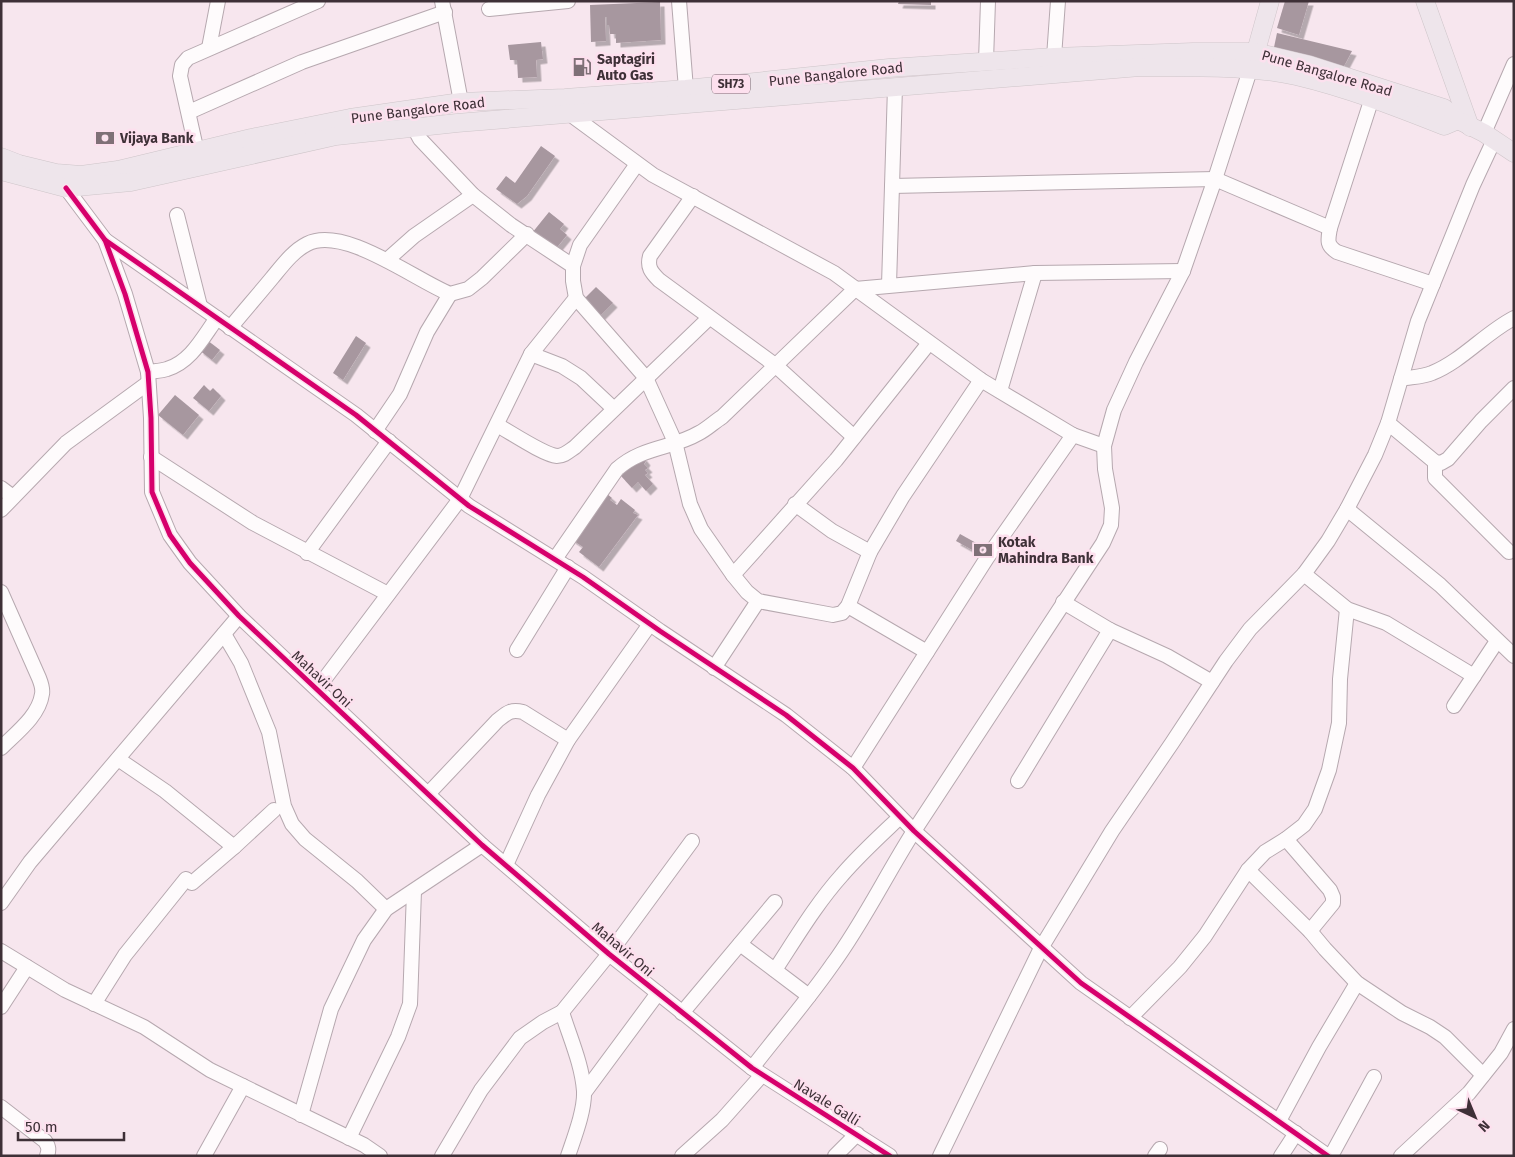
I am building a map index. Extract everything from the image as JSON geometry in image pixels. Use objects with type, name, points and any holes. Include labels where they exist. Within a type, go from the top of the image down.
[{"type":"main road","points":[[1250,70],[1270,1]]},
{"type":"main road","points":[[1425,1],[1476,130]]},
{"type":"main road","name":"Pune Bangalore Road","points":[[1,172],[66,188],[131,182],[197,152],[251,138],[350,118],[461,102],[565,98],[889,68],[986,61],[1193,52],[1255,52],[1310,65],[1444,108],[1514,153]]},
{"type":"main road","name":"Pune Bangalore Road","points":[[1,157],[19,164],[56,173],[81,175],[164,166],[336,136],[414,128],[1140,68],[1250,70],[1296,76],[1372,98],[1444,126],[1476,130]]},
{"type":"street","points":[[209,48],[218,1]]},
{"type":"street","points":[[197,152],[180,76],[182,66],[188,58],[318,1]]},
{"type":"street","points":[[490,9],[568,1]]},
{"type":"street","points":[[680,1],[686,88]]},
{"type":"street","points":[[986,61],[988,1]]},
{"type":"street","points":[[1054,57],[1058,1]]},
{"type":"street","points":[[189,112],[302,62],[443,6],[461,102]]},
{"type":"street","points":[[940,1156],[1041,948],[1112,831],[1250,629],[1304,574],[1328,541],[1347,509],[1375,455],[1388,423],[1418,321],[1473,185],[1476,130],[1514,64]]},
{"type":"street","points":[[682,1156],[722,1120],[833,965],[856,930],[914,831],[1103,543],[1111,525],[1112,508],[1105,469],[1104,446],[1114,410],[1136,362],[1183,271],[1250,70]]},
{"type":"street","points":[[889,285],[895,87]]},
{"type":"street","points":[[1372,98],[1330,228],[1328,242],[1330,248],[1337,252],[1433,284]]},
{"type":"street","points":[[570,114],[653,175],[834,273],[981,380],[1073,435],[1104,446]]},
{"type":"street","points":[[414,128],[420,139],[472,195],[490,210],[573,266]]},
{"type":"street","points":[[638,164],[580,245],[573,266],[576,298],[646,378],[675,442],[690,504],[700,529],[733,575],[747,592],[758,601],[833,615],[842,612],[848,606],[870,552],[903,496],[981,380]]},
{"type":"street","points":[[892,186],[1215,179],[1330,228]]},
{"type":"street","name":"Mahavir Oni","points":[[66,188],[105,240],[125,294],[148,378],[152,492],[170,535],[190,563],[239,616],[482,845],[610,954],[757,1071]]},
{"type":"street","points":[[387,260],[414,236],[472,195]]},
{"type":"street","points":[[693,196],[650,256],[648,263],[650,270],[659,280],[775,365],[854,437]]},
{"type":"street","points":[[177,215],[200,306]]},
{"type":"street","points":[[375,430],[400,394],[427,332],[450,294],[468,289],[475,284],[527,234]]},
{"type":"street","points":[[230,328],[292,255],[306,244],[320,239],[338,240],[387,260],[450,294]]},
{"type":"street","points":[[105,240],[356,415],[469,506],[568,568],[786,715],[852,768],[900,818],[1041,948],[1081,982],[1330,1156],[1374,1077]]},
{"type":"street","points":[[554,559],[617,468],[639,454],[699,434],[722,417],[855,289],[1035,273],[1183,271]]},
{"type":"street","points":[[1000,391],[1035,273]]},
{"type":"street","points":[[317,689],[460,499],[531,354],[576,298]]},
{"type":"street","points":[[1,510],[66,443],[148,378],[169,369],[192,353],[217,318]]},
{"type":"street","points":[[497,425],[542,451],[555,456],[564,455],[709,318]]},
{"type":"street","points":[[1401,379],[1437,370],[1514,318]]},
{"type":"street","points":[[733,575],[836,460],[928,343]]},
{"type":"street","points":[[531,354],[562,366],[581,378],[613,408]]},
{"type":"street","points":[[1388,423],[1434,462],[1441,463],[1448,459],[1481,421],[1514,388]]},
{"type":"street","points":[[852,768],[987,558],[1073,435]]},
{"type":"street","points":[[307,552],[389,441]]},
{"type":"street","points":[[151,457],[253,523],[388,594]]},
{"type":"street","points":[[1434,462],[1435,478],[1508,552]]},
{"type":"street","points":[[1,488],[13,498]]},
{"type":"street","points":[[795,504],[832,531],[870,552]]},
{"type":"street","points":[[1347,509],[1440,585],[1514,656]]},
{"type":"street","points":[[517,650],[568,568]]},
{"type":"street","points":[[1304,574],[1347,609],[1386,623],[1474,676]]},
{"type":"street","points":[[1,592],[40,678],[42,692],[39,707],[29,720],[1,748]]},
{"type":"street","points":[[714,668],[758,601]]},
{"type":"street","points":[[1063,602],[1110,630],[1167,656],[1212,682]]},
{"type":"street","points":[[848,606],[927,652]]},
{"type":"street","points":[[1130,1018],[1180,967],[1205,936],[1248,870],[1265,852],[1304,825],[1315,809],[1329,770],[1339,723],[1340,679],[1347,609]]},
{"type":"street","points":[[1,902],[30,862],[239,616]]},
{"type":"street","points":[[506,865],[538,795],[568,740],[650,624]]},
{"type":"street","points":[[1018,781],[1110,630]]},
{"type":"street","points":[[224,634],[241,663],[269,732],[284,806],[292,824],[305,839],[386,909]]},
{"type":"street","points":[[1454,706],[1497,641]]},
{"type":"street","points":[[428,794],[497,721],[507,713],[515,710],[523,712],[568,740]]},
{"type":"street","points":[[118,759],[165,791],[234,848]]},
{"type":"street","points":[[94,1004],[125,955],[189,881],[234,848],[274,810]]},
{"type":"street","points":[[774,970],[819,904],[842,875],[871,844],[900,818]]},
{"type":"street","points":[[1286,839],[1330,890],[1333,897],[1333,903],[1310,931]]},
{"type":"street","points":[[442,1156],[481,1090],[520,1038],[542,1022],[562,1012],[610,954],[692,842]]},
{"type":"street","points":[[301,1115],[331,1009],[364,940],[386,909],[482,845]]},
{"type":"street","points":[[1248,870],[1310,931],[1357,983],[1402,1013],[1445,1036],[1483,1075]]},
{"type":"street","points":[[349,1138],[398,1037],[410,1004],[414,891]]},
{"type":"street","points":[[682,1013],[775,902]]},
{"type":"street","points":[[740,944],[810,996]]},
{"type":"street","points":[[1,951],[65,990],[144,1027],[210,1070],[364,1145],[380,1156]]},
{"type":"street","points":[[1,1007],[27,967]]},
{"type":"street","points":[[1279,1121],[1319,1047],[1357,983]]},
{"type":"street","points":[[584,1093],[658,993]]},
{"type":"street","points":[[562,1012],[580,1066],[584,1093],[578,1127],[568,1156]]},
{"type":"street","points":[[1401,1156],[1469,1093],[1501,1053],[1514,1029]]},
{"type":"street","name":"Navale Galli","points":[[757,1071],[890,1156]]},
{"type":"street","points":[[204,1156],[243,1086]]},
{"type":"street","points":[[1,1106],[48,1145],[47,1156]]},
{"type":"street","points":[[1281,1156],[1296,1133]]},
{"type":"street","points":[[835,1156],[856,1134]]},
{"type":"building","points":[[899,1],[931,1],[931,5],[898,4]]},
{"type":"building","points":[[1285,1],[1309,1],[1299,35],[1277,28]]},
{"type":"building","points":[[660,2],[661,40],[616,43],[616,34],[610,34],[607,17],[605,17],[606,41],[591,42],[590,5]]},
{"type":"building","points":[[1277,33],[1352,51],[1343,68],[1273,52]]},
{"type":"building","points":[[541,42],[543,59],[536,60],[537,77],[518,78],[517,60],[510,60],[508,45]]},
{"type":"building","points":[[541,146],[555,156],[527,196],[517,204],[496,189],[506,176],[515,183]]},
{"type":"building","points":[[549,212],[564,224],[560,229],[567,235],[554,251],[532,233]]},
{"type":"building","points":[[596,287],[613,303],[600,316],[583,300]]},
{"type":"building","points":[[356,336],[366,343],[343,380],[333,373]]},
{"type":"building","points":[[207,340],[220,350],[212,360],[199,350]]},
{"type":"building","points":[[204,385],[210,391],[213,388],[221,396],[209,411],[193,398]]},
{"type":"building","points":[[175,395],[199,415],[183,435],[158,415]]},
{"type":"building","points":[[642,456],[646,461],[644,464],[648,468],[645,470],[648,473],[645,475],[653,484],[646,491],[638,482],[632,488],[621,476]]},
{"type":"building","points":[[606,493],[612,498],[610,500],[617,505],[621,499],[635,510],[633,513],[638,515],[599,567],[579,552],[583,547],[571,539]]},
{"type":"building","points":[[960,534],[987,549],[983,556],[956,541]]},
{"type":"cycle path","points":[[66,188],[105,240],[125,294],[148,372],[152,492],[170,535],[190,563],[239,616],[482,845],[609,954],[752,1068],[890,1156]]},
{"type":"cycle path","points":[[105,240],[356,415],[469,506],[583,577],[786,715],[853,768],[914,831],[1081,983],[1328,1156]]},
{"type":"place","name":"Saptagiri Auto Gas","points":[[582,67]]},
{"type":"place","name":"Vijaya Bank","points":[[105,138]]},
{"type":"place","name":"Kotak Mahindra Bank","points":[[983,550]]}]
